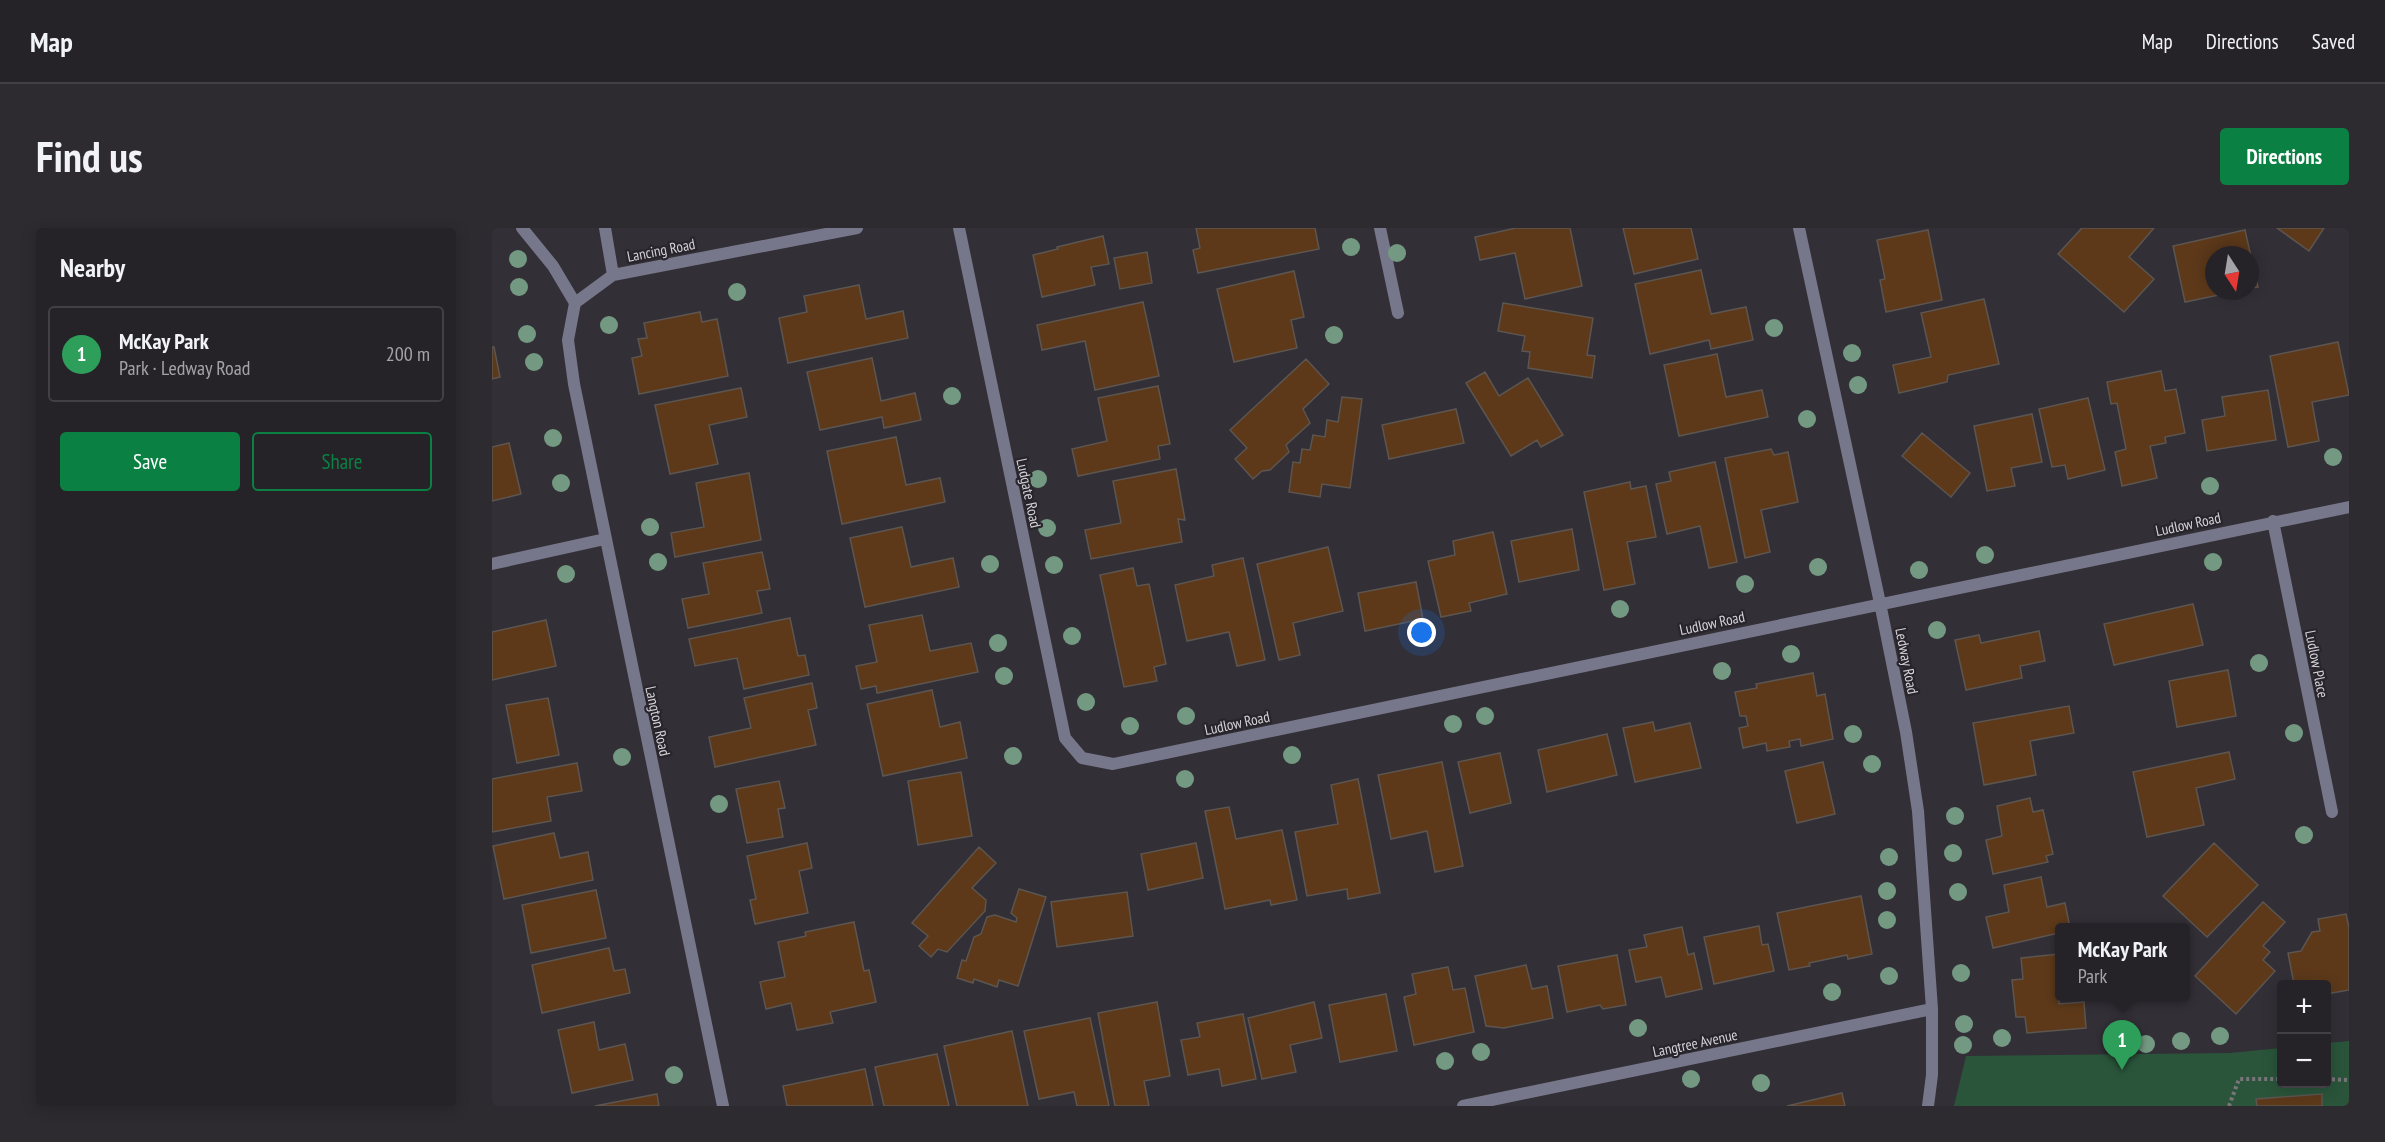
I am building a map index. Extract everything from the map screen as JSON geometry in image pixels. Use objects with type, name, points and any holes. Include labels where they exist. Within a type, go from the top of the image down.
[{"type":"street","points":[[522,228],[554,266],[575,303]]},
{"type":"street","name":"Lancing Road","points":[[605,228],[613,275]]},
{"type":"street","name":"Lancing Road","points":[[575,303],[613,275],[857,228]]},
{"type":"street","name":"Ludgate Road","points":[[959,228],[1065,738],[1082,758]]},
{"type":"street","points":[[1380,228],[1398,313]]},
{"type":"street","name":"Ledway Road","points":[[1799,228],[1880,603],[1906,732],[1918,811],[1932,1009],[1932,1075],[1928,1106]]},
{"type":"street","name":"Langton Road","points":[[575,303],[568,340],[574,384],[604,539],[723,1106]]},
{"type":"street","name":"Ludlow Road","points":[[1082,758],[1113,764],[2349,507]]},
{"type":"street","name":"Ludlow Place","points":[[2273,521],[2332,813]]},
{"type":"street","points":[[492,564],[604,539]]},
{"type":"street","name":"Langtree Avenue","points":[[1463,1106],[1932,1009]]},
{"type":"path","points":[[2229,1106],[2239,1079],[2277,1079]]},
{"type":"path","points":[[2331,1080],[2349,1080]]},
{"type":"green space","points":[[2349,1041],[2349,1106],[1954,1106],[1966,1056],[2230,1053],[2277,1048],[2277,1088],[2331,1088],[2331,1043]]},
{"type":"building","points":[[1196,228],[1315,228],[1319,249],[1198,273],[1193,250],[1200,248]]},
{"type":"building","points":[[1516,228],[1570,228],[1582,286],[1525,299],[1515,253],[1480,260],[1475,237]]},
{"type":"building","points":[[1623,228],[1691,228],[1698,259],[1634,274]]},
{"type":"building","points":[[2082,228],[2154,228],[2129,257],[2154,279],[2124,312],[2058,254]]},
{"type":"building","points":[[2277,228],[2324,228],[2309,251]]},
{"type":"building","points":[[1928,230],[1942,300],[1886,312],[1880,280],[1885,279],[1877,240]]},
{"type":"building","points":[[2245,230],[2249,246],[2205,246],[2205,298],[2185,302],[2173,246]]},
{"type":"building","points":[[1103,236],[1109,264],[1091,267],[1095,285],[1042,297],[1033,255]]},
{"type":"building","points":[[1147,252],[1152,283],[1120,289],[1114,258]]},
{"type":"building","points":[[1701,270],[1711,314],[1746,307],[1753,340],[1711,349],[1709,340],[1650,354],[1635,284]]},
{"type":"building","points":[[1294,271],[1304,317],[1291,320],[1297,348],[1234,362],[1217,289]]},
{"type":"building","points":[[859,285],[866,319],[903,311],[908,338],[788,363],[779,318],[807,312],[804,296]]},
{"type":"building","points":[[1984,299],[1999,364],[1948,375],[1947,382],[1899,393],[1893,365],[1931,357],[1921,313]]},
{"type":"building","points":[[1143,302],[1159,376],[1095,390],[1085,341],[1042,350],[1037,325]]},
{"type":"building","points":[[1503,303],[1593,318],[1587,355],[1595,356],[1592,378],[1528,368],[1530,352],[1522,351],[1525,336],[1498,331]]},
{"type":"building","points":[[700,312],[702,322],[717,319],[728,376],[639,394],[632,358],[642,356],[638,339],[647,338],[644,323]]},
{"type":"building","points":[[2338,342],[2349,395],[2312,402],[2319,441],[2288,447],[2270,356]]},
{"type":"building","points":[[492,347],[494,347],[500,377],[492,379]]},
{"type":"building","points":[[1717,354],[1726,397],[1762,390],[1768,417],[1679,436],[1664,365]]},
{"type":"building","points":[[872,358],[881,401],[915,393],[921,420],[884,428],[882,417],[820,430],[807,372]]},
{"type":"building","points":[[1306,359],[1329,384],[1303,409],[1310,423],[1286,445],[1289,452],[1270,470],[1262,471],[1253,479],[1235,459],[1247,448],[1230,430]]},
{"type":"building","points":[[2161,371],[2165,391],[2176,389],[2185,433],[2165,437],[2166,443],[2150,446],[2157,478],[2122,486],[2115,452],[2126,449],[2117,403],[2111,404],[2107,382]]},
{"type":"building","points":[[1485,372],[1499,396],[1528,378],[1563,435],[1541,447],[1537,440],[1511,456],[1466,383]]},
{"type":"building","points":[[1158,386],[1170,444],[1158,446],[1160,459],[1078,476],[1072,449],[1107,441],[1098,398]]},
{"type":"building","points":[[741,388],[747,417],[709,425],[718,464],[670,474],[655,405]]},
{"type":"building","points":[[2268,390],[2276,440],[2207,451],[2202,420],[2225,416],[2222,397]]},
{"type":"building","points":[[1342,397],[1362,399],[1350,488],[1322,484],[1320,497],[1289,492],[1293,462],[1300,463],[1302,449],[1310,450],[1313,435],[1325,437],[1327,420],[1338,422]]},
{"type":"building","points":[[2088,398],[2105,470],[2068,479],[2065,465],[2052,467],[2039,409]]},
{"type":"building","points":[[1456,409],[1464,443],[1389,459],[1382,425]]},
{"type":"building","points":[[2032,414],[2042,462],[2011,468],[2015,486],[1987,491],[1974,426]]},
{"type":"building","points":[[1922,433],[1970,473],[1951,497],[1902,456]]},
{"type":"building","points":[[896,437],[906,485],[940,478],[945,502],[842,524],[827,451]]},
{"type":"building","points":[[509,443],[521,494],[492,501],[492,447]]},
{"type":"building","points":[[1771,449],[1774,455],[1788,452],[1798,502],[1761,510],[1770,552],[1745,558],[1725,458]]},
{"type":"building","points":[[1715,462],[1737,562],[1709,568],[1700,526],[1667,534],[1656,484],[1671,481],[1669,472]]},
{"type":"building","points":[[1176,469],[1185,520],[1178,519],[1182,542],[1091,559],[1085,530],[1121,523],[1113,481]]},
{"type":"building","points":[[749,473],[761,540],[675,557],[671,533],[704,527],[696,483]]},
{"type":"building","points":[[1630,482],[1631,489],[1646,486],[1656,537],[1627,542],[1635,584],[1604,590],[1584,492]]},
{"type":"building","points":[[902,527],[911,567],[953,558],[959,587],[865,607],[850,538]]},
{"type":"building","points":[[1572,529],[1579,570],[1519,582],[1511,541]]},
{"type":"building","points":[[1493,532],[1507,594],[1469,603],[1471,611],[1441,617],[1428,561],[1455,555],[1453,541]]},
{"type":"building","points":[[1328,547],[1343,611],[1293,623],[1300,655],[1279,660],[1257,564]]},
{"type":"building","points":[[762,552],[770,589],[757,591],[762,613],[688,628],[682,599],[709,594],[703,563]]},
{"type":"building","points":[[1243,558],[1265,660],[1237,666],[1229,632],[1187,641],[1175,585],[1214,576],[1212,565]]},
{"type":"building","points":[[1133,568],[1137,586],[1149,584],[1166,664],[1154,667],[1157,681],[1124,687],[1100,575]]},
{"type":"building","points":[[1416,582],[1423,619],[1365,631],[1358,593]]},
{"type":"building","points":[[2193,604],[2203,645],[2114,665],[2104,624]]},
{"type":"building","points":[[922,615],[930,651],[971,643],[978,672],[877,693],[876,686],[861,689],[856,666],[877,662],[869,625]]},
{"type":"building","points":[[790,618],[798,656],[805,655],[809,675],[744,689],[737,658],[695,666],[689,639]]},
{"type":"building","points":[[546,620],[556,666],[492,680],[492,632]]},
{"type":"building","points":[[2039,631],[2045,661],[2020,666],[2022,678],[1966,690],[1955,640],[1979,635],[1981,643]]},
{"type":"building","points":[[2228,670],[2236,716],[2177,727],[2169,681]]},
{"type":"building","points":[[1813,673],[1817,696],[1825,694],[1833,739],[1801,746],[1800,739],[1789,741],[1790,747],[1767,751],[1766,743],[1743,748],[1739,728],[1748,726],[1746,716],[1740,716],[1735,692],[1757,688],[1756,684]]},
{"type":"building","points":[[812,683],[817,708],[808,710],[816,745],[715,767],[709,737],[751,728],[744,698]]},
{"type":"building","points":[[932,690],[940,727],[960,722],[967,758],[883,776],[867,704]]},
{"type":"building","points":[[548,698],[559,755],[517,763],[506,705]]},
{"type":"building","points":[[2069,706],[2074,733],[2030,741],[2036,775],[1984,785],[1973,723]]},
{"type":"building","points":[[1653,722],[1655,731],[1690,723],[1701,768],[1635,782],[1623,728]]},
{"type":"building","points":[[1607,734],[1617,775],[1547,792],[1538,750]]},
{"type":"building","points":[[2229,752],[2235,779],[2196,788],[2204,825],[2147,837],[2133,772]]},
{"type":"building","points":[[1500,753],[1511,803],[1470,813],[1458,762]]},
{"type":"building","points":[[1442,762],[1463,866],[1435,872],[1427,831],[1391,839],[1378,775]]},
{"type":"building","points":[[1823,762],[1835,814],[1797,823],[1785,771]]},
{"type":"building","points":[[577,763],[582,791],[547,797],[551,821],[492,832],[492,779]]},
{"type":"building","points":[[961,772],[972,836],[918,845],[908,781]]},
{"type":"building","points":[[1358,779],[1380,893],[1348,899],[1347,889],[1307,896],[1295,832],[1338,824],[1331,785]]},
{"type":"building","points":[[779,781],[785,808],[778,809],[783,837],[747,843],[736,789]]},
{"type":"building","points":[[2030,798],[2033,812],[2043,810],[2053,854],[2046,856],[2048,862],[1993,874],[1986,840],[2002,836],[1997,806]]},
{"type":"building","points":[[1229,807],[1236,839],[1282,830],[1297,900],[1271,905],[1270,900],[1225,909],[1205,811]]},
{"type":"building","points":[[554,833],[560,858],[588,852],[593,880],[504,899],[493,846]]},
{"type":"building","points":[[807,843],[812,868],[799,871],[808,913],[755,924],[750,900],[756,899],[747,856]]},
{"type":"building","points":[[1196,843],[1203,878],[1148,890],[1141,854]]},
{"type":"building","points":[[2214,843],[2258,885],[2207,937],[2163,896]]},
{"type":"building","points":[[979,847],[996,863],[972,888],[986,900],[985,911],[947,952],[938,949],[931,957],[919,946],[928,936],[912,923]]},
{"type":"building","points":[[2041,877],[2047,907],[2065,903],[2069,923],[2055,923],[2055,934],[1993,948],[1986,917],[2009,912],[2004,885]]},
{"type":"building","points":[[1019,889],[1046,897],[1018,986],[999,980],[997,987],[974,979],[973,983],[957,978],[962,960],[966,961],[974,937],[981,934],[987,917],[995,915],[1016,922],[1017,918],[1011,913]]},
{"type":"building","points":[[596,890],[606,938],[531,953],[522,905]]},
{"type":"building","points":[[1127,892],[1133,936],[1057,947],[1051,902]]},
{"type":"building","points":[[1861,896],[1872,954],[1848,959],[1847,955],[1789,970],[1777,913]]},
{"type":"building","points":[[2263,902],[2285,922],[2263,946],[2270,952],[2263,960],[2275,971],[2236,1014],[2195,976]]},
{"type":"building","points":[[2346,914],[2349,928],[2349,990],[2331,993],[2331,980],[2293,980],[2288,953],[2301,951],[2312,932],[2320,931],[2318,919]]},
{"type":"building","points":[[854,922],[864,971],[869,970],[876,1002],[830,1012],[833,1023],[797,1030],[791,1003],[766,1009],[760,982],[785,977],[778,942],[806,936],[805,932]]},
{"type":"building","points":[[1759,926],[1762,945],[1768,944],[1774,971],[1714,984],[1704,937]]},
{"type":"building","points":[[1682,927],[1688,955],[1694,953],[1702,989],[1666,997],[1661,977],[1636,982],[1629,950],[1647,947],[1644,935]]},
{"type":"building","points":[[609,948],[614,971],[625,969],[630,993],[542,1013],[532,965]]},
{"type":"building","points":[[2055,954],[2055,1001],[2059,1001],[2059,1004],[2084,1002],[2086,1028],[2027,1033],[2025,1017],[2016,1017],[2012,980],[2023,979],[2021,958]]},
{"type":"building","points":[[1617,955],[1626,1005],[1603,1009],[1600,1005],[1567,1012],[1558,966]]},
{"type":"building","points":[[1526,965],[1532,989],[1547,986],[1553,1018],[1504,1028],[1486,1026],[1475,976]]},
{"type":"building","points":[[1448,967],[1453,990],[1465,988],[1474,1032],[1414,1045],[1404,997],[1416,994],[1412,974]]},
{"type":"building","points":[[1386,994],[1397,1051],[1340,1062],[1329,1005]]},
{"type":"building","points":[[1157,1002],[1170,1076],[1144,1081],[1149,1106],[1115,1106],[1098,1013]]},
{"type":"building","points":[[1314,1002],[1322,1038],[1290,1045],[1296,1072],[1262,1079],[1248,1018]]},
{"type":"building","points":[[1243,1014],[1256,1079],[1222,1086],[1219,1069],[1188,1075],[1181,1040],[1200,1037],[1197,1023]]},
{"type":"building","points":[[1090,1018],[1109,1106],[1077,1106],[1074,1092],[1039,1099],[1024,1031]]},
{"type":"building","points":[[594,1022],[599,1050],[625,1044],[633,1080],[572,1093],[558,1030]]},
{"type":"building","points":[[1012,1031],[1028,1106],[957,1106],[944,1046]]},
{"type":"building","points":[[937,1054],[949,1106],[884,1106],[875,1067]]},
{"type":"building","points":[[865,1069],[873,1106],[787,1106],[783,1086]]},
{"type":"building","points":[[1842,1093],[1845,1106],[1787,1106]]},
{"type":"building","points":[[657,1094],[659,1106],[595,1106]]},
{"type":"building","points":[[2322,1094],[2322,1106],[2257,1106],[2256,1099]]},
{"type":"place","name":"McKay Park","points":[[2122,1070]]}]
